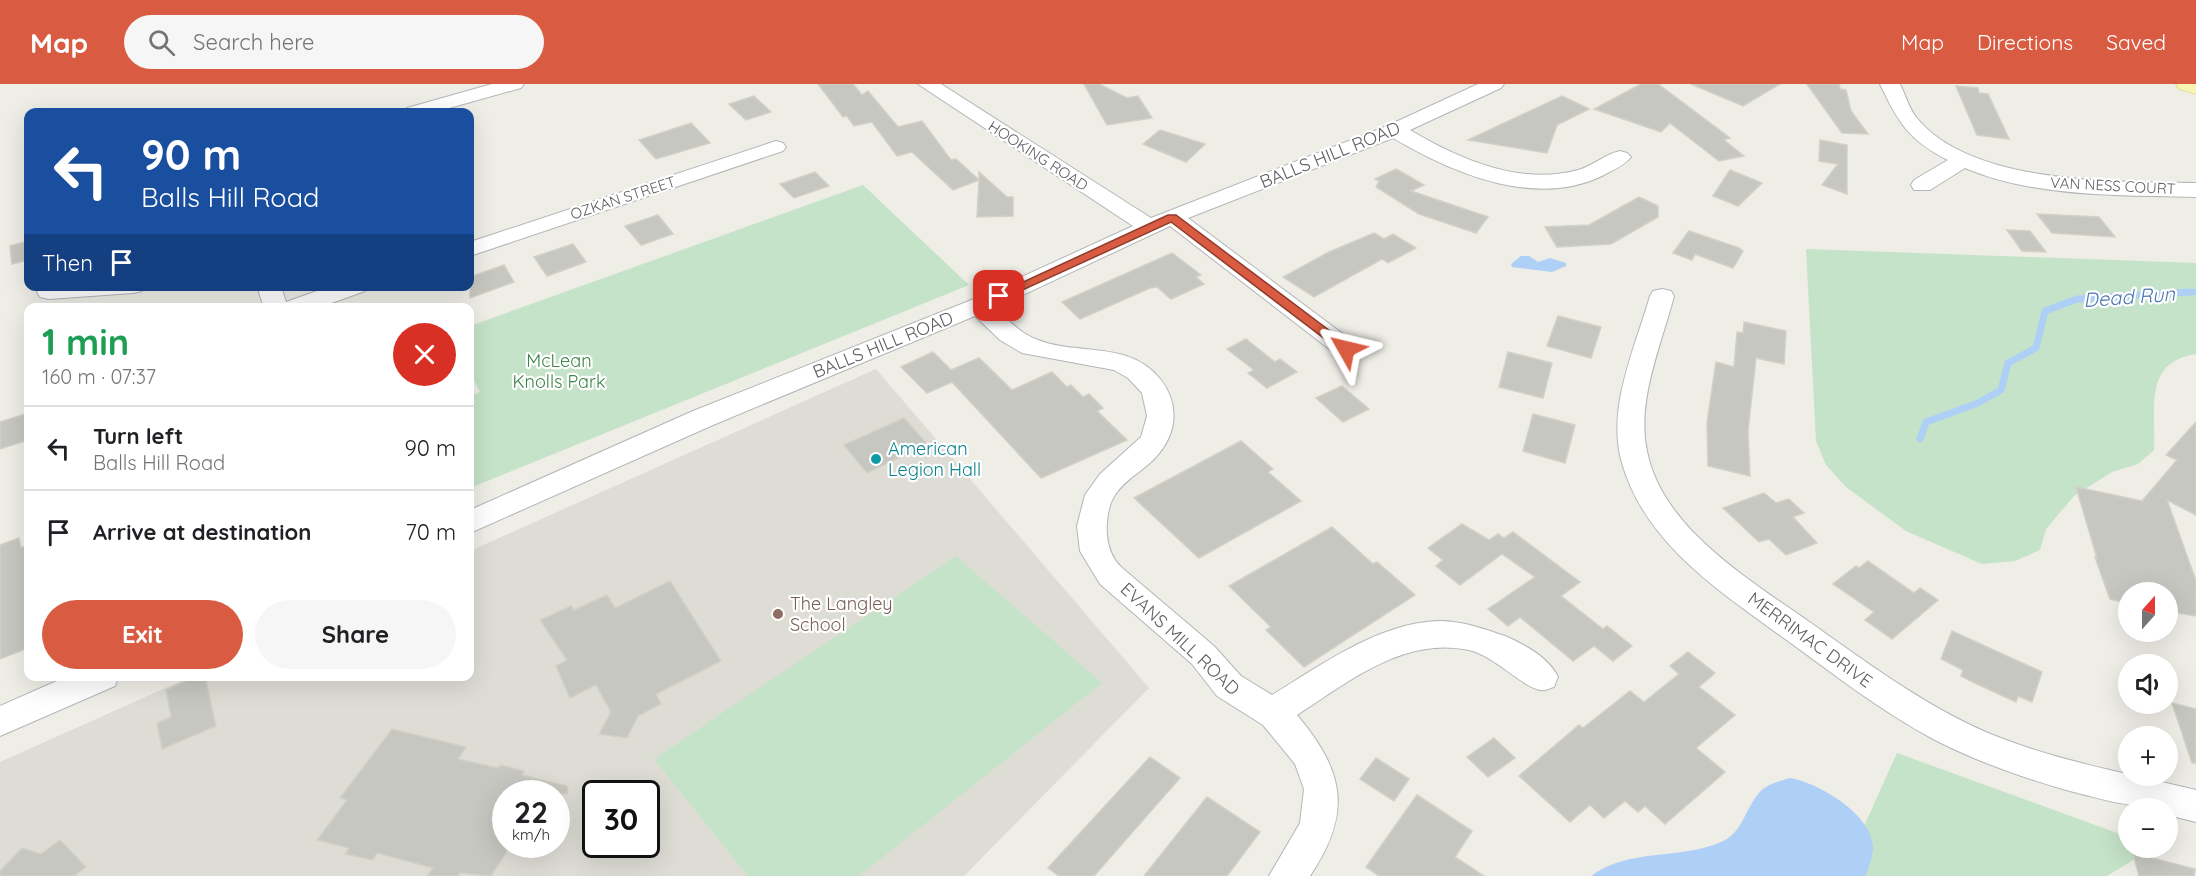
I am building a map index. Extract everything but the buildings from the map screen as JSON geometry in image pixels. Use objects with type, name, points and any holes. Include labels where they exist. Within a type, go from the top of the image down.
[{"type":"main road","points":[[2187,84],[2196,87]]},
{"type":"street","points":[[428,108],[514,84]]},
{"type":"street","name":"HOOKING ROAD","points":[[928,84],[1149,227]]},
{"type":"street","name":"BALLS HILL ROAD","points":[[474,520],[703,418],[978,306],[1172,217],[1394,130],[1494,84]]},
{"type":"street","name":"VAN NESS COURT","points":[[1890,84],[1897,106],[1905,119],[1939,146],[1965,159],[2015,176],[2068,186],[2196,190]]},
{"type":"street","points":[[1394,130],[1451,162],[1472,170],[1517,179],[1542,181],[1579,177],[1620,157]]},
{"type":"street","name":"OZKAN STREET","points":[[474,248],[776,147]]},
{"type":"street","points":[[1922,185],[1965,159]]},
{"type":"street","points":[[1172,217],[1346,349]]},
{"type":"street","points":[[49,292],[63,291]]},
{"type":"street","points":[[307,303],[342,291]]},
{"type":"street","name":"MERRIMAC DRIVE","points":[[1662,296],[1631,415],[1630,440],[1637,468],[1650,496],[1668,523],[1691,549],[1722,577],[1898,703],[1950,732],[2002,754],[2053,771],[2196,806]]},
{"type":"street","name":"EVANS MILL ROAD","points":[[978,306],[1014,339],[1029,347],[1104,357],[1136,372],[1149,383],[1158,396],[1162,411],[1160,428],[1152,445],[1102,491],[1094,508],[1092,534],[1096,554],[1108,573],[1205,657],[1227,684],[1248,700],[1272,713],[1307,750],[1319,773],[1323,796],[1321,821],[1303,856],[1288,876]]},
{"type":"street","points":[[1272,713],[1385,645],[1429,635],[1458,635],[1480,640],[1505,650],[1542,677]]},
{"type":"street","points":[[0,721],[92,681]]},
{"type":"shaded area","name":"The Langley School","points":[[876,369],[1149,688],[964,876],[0,876],[0,762],[181,681],[474,681],[474,549]]},
{"type":"green space","name":"McLean Knolls Park","points":[[863,185],[969,285],[474,486],[474,394],[480,392],[474,381],[474,325]]},
{"type":"green space","points":[[1806,249],[2196,263],[2196,354],[2179,359],[2167,366],[2160,377],[2154,403],[2154,450],[2138,464],[2112,472],[2074,496],[2046,529],[2040,550],[2015,561],[1982,564],[1906,531],[1846,487],[1826,465],[1816,441]]},
{"type":"green space","points":[[956,556],[1102,683],[859,876],[748,876],[654,759]]},
{"type":"green space","points":[[1897,753],[2118,833],[2118,858],[2137,858],[2107,876],[1866,876],[1870,863],[1865,824]]},
{"type":"water","points":[[1521,256],[1529,256],[1538,262],[1550,258],[1566,263],[1566,266],[1552,272],[1512,267],[1511,264]]},
{"type":"water","points":[[1790,778],[1815,786],[1829,794],[1855,813],[1865,824],[1871,836],[1873,849],[1866,876],[1591,876],[1621,861],[1689,851],[1721,842],[1734,833],[1763,789]]},
{"type":"waterway","name":"Dead Run","points":[[1920,439],[1926,422],[1978,403],[2001,390],[2008,363],[2036,348],[2045,311],[2077,299],[2189,292]]},
{"type":"waterway","name":"Dead Run","points":[[2163,294],[2196,292]]},
{"type":"place","name":"American Legion Hall","points":[[876,459]]},
{"type":"place","name":"The Langley School","points":[[778,614]]},
{"type":"route","points":[[999,296],[1172,217],[1346,349]]}]
